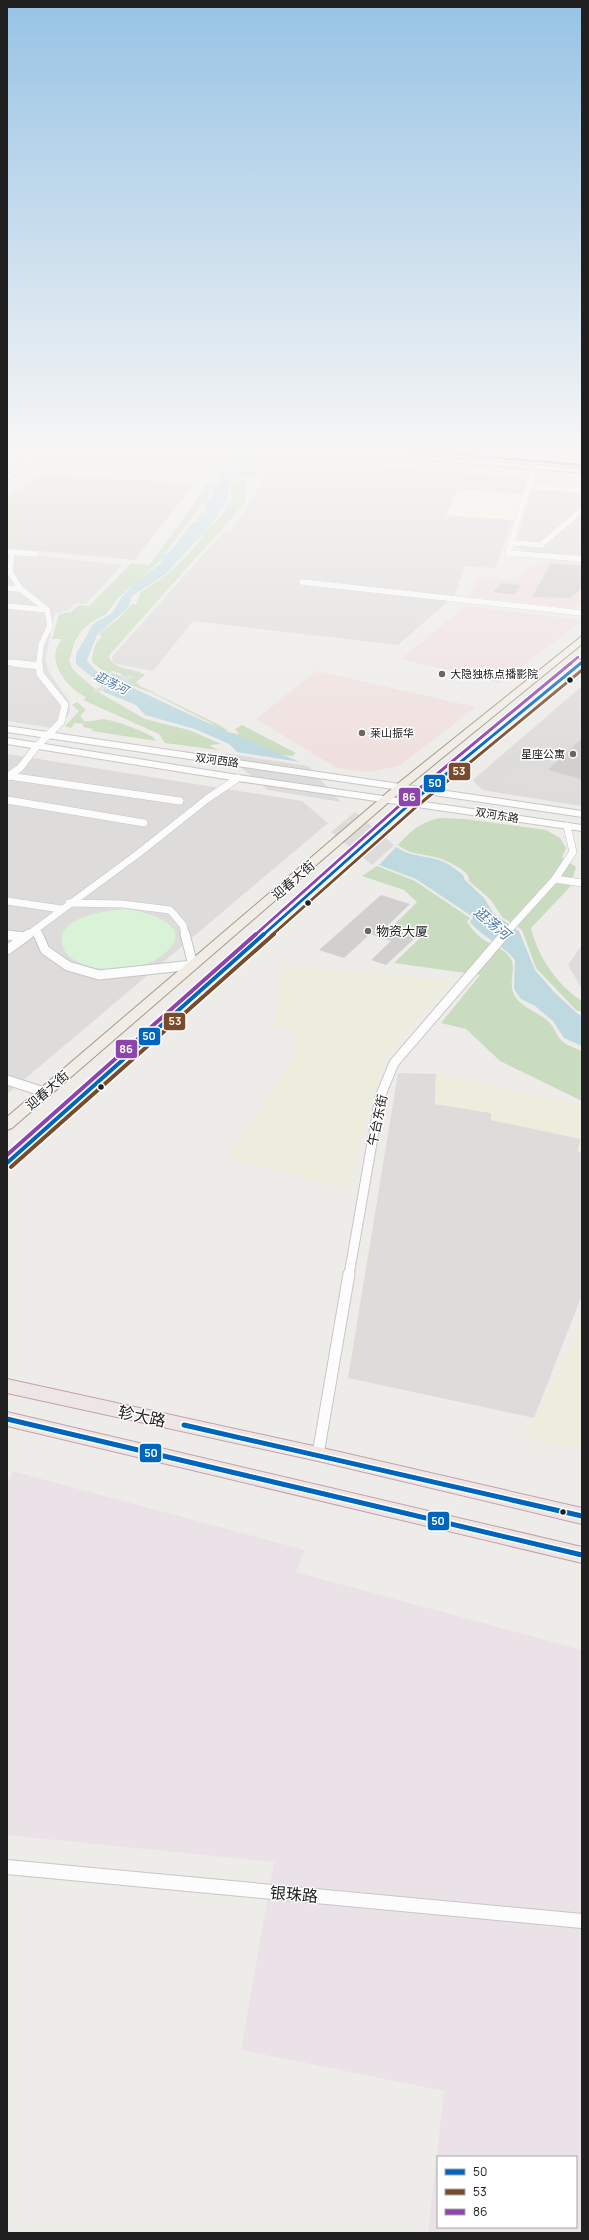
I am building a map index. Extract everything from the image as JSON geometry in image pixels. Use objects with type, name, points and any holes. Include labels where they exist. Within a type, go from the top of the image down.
[{"type":"highway","name":"轸大路","points":[[7,1386],[318,1454],[582,1516]]},
{"type":"highway","points":[[7,1419],[582,1555]]},
{"type":"main road","name":"迎春大街","points":[[7,1125],[400,787],[582,639]]},
{"type":"main road","name":"迎春大街","points":[[7,1163],[412,802],[582,662]]},
{"type":"street","points":[[8,776],[20,768],[38,746],[62,722],[65,705],[40,674],[40,645],[50,626],[47,610],[21,589],[10,573],[9,553]]},
{"type":"street","points":[[16,553],[35,554]]},
{"type":"street","points":[[508,553],[582,559]]},
{"type":"street","points":[[302,582],[582,613]]},
{"type":"street","points":[[7,588],[21,589]]},
{"type":"street","points":[[7,606],[47,610]]},
{"type":"street","points":[[7,662],[39,666]]},
{"type":"street","name":"双河西路","points":[[7,729],[426,791]]},
{"type":"street","name":"双河西路","points":[[7,741],[238,778],[386,800],[412,802]]},
{"type":"street","points":[[8,776],[180,801]]},
{"type":"street","points":[[7,950],[36,930],[61,909],[139,852],[207,799],[238,778]]},
{"type":"street","name":"双河东路","points":[[426,791],[582,814]]},
{"type":"street","points":[[7,800],[144,823]]},
{"type":"street","name":"双河东路","points":[[412,802],[582,828]]},
{"type":"street","name":"午台东街","points":[[318,1454],[380,1097],[394,1063],[491,949],[555,878],[573,852],[572,841],[567,833],[567,826]]},
{"type":"street","points":[[555,878],[582,883]]},
{"type":"street","points":[[7,901],[61,909]]},
{"type":"street","points":[[36,930],[45,950],[68,966],[99,974],[193,965],[183,925],[170,910],[122,904],[69,903]]},
{"type":"street","points":[[7,935],[24,937]]},
{"type":"street","points":[[7,1080],[44,1092]]},
{"type":"street","name":"银珠路","points":[[7,1867],[582,1921]]},
{"type":"shaded area","points":[[7,553],[122,565],[86,604],[75,603],[69,610],[55,614],[45,659],[49,672],[69,701],[70,711],[60,729],[7,721]]},
{"type":"shaded area","points":[[55,553],[140,553],[134,560]]},
{"type":"shaded area","points":[[205,553],[501,553],[495,568],[464,566],[455,595],[398,645],[193,621],[153,671],[113,663],[112,657]]},
{"type":"shaded area","points":[[536,553],[582,553],[582,556]]},
{"type":"shaded area","points":[[558,560],[582,561],[582,602],[574,609],[468,597],[479,577],[514,579],[538,562]]},
{"type":"shaded area","points":[[466,606],[582,621],[500,683],[401,659]]},
{"type":"shaded area","name":"莱山振华","points":[[316,671],[476,707],[399,766],[369,772],[337,768],[256,719]]},
{"type":"shaded area","name":"星座公寓","points":[[582,686],[582,806],[482,790],[473,780]]},
{"type":"shaded area","points":[[7,754],[302,801],[328,823],[7,1094]]},
{"type":"shaded area","points":[[520,759],[547,767],[543,771],[582,780],[582,801],[552,794],[549,797],[495,780]]},
{"type":"shaded area","points":[[582,945],[582,989],[568,965]]},
{"type":"shaded area","points":[[285,967],[453,980],[385,1056],[347,1190],[229,1158],[293,1059],[298,1033],[273,1025]]},
{"type":"shaded area","points":[[398,1073],[436,1074],[435,1104],[492,1113],[491,1120],[582,1139],[582,1295],[534,1418],[348,1378]]},
{"type":"shaded area","points":[[436,1074],[573,1103],[582,1107],[582,1152],[577,1151],[581,1139],[491,1120],[491,1113],[435,1104]]},
{"type":"shaded area","points":[[582,1323],[582,1451],[524,1438]]},
{"type":"shaded area","points":[[12,1471],[305,1550],[296,1572],[582,1650],[582,2233],[428,2233],[444,2091],[241,2050],[274,1862],[7,1835],[7,1485]]},
{"type":"green space","points":[[158,553],[166,553],[157,564],[118,598],[106,614],[82,630],[75,641],[69,661],[73,670],[100,693],[145,719],[189,730],[221,744],[209,745],[218,750],[165,743],[159,734],[83,700],[86,697],[80,694],[69,684],[59,671],[56,664],[56,650],[62,639],[52,639],[59,614],[71,612],[79,605],[89,606],[131,563],[149,565]]},
{"type":"green space","points":[[189,553],[201,553],[111,653],[109,657],[111,661],[119,667],[145,675],[136,682],[140,686],[219,725],[227,730],[227,732],[239,734],[235,729],[242,725],[296,753],[292,756],[276,754],[228,736],[209,722],[152,693],[131,685],[121,674],[113,671],[107,674],[92,662],[94,648],[97,641],[102,637],[99,634],[119,618],[132,604],[136,604],[141,592],[168,574]]},
{"type":"green space","points":[[77,702],[86,710],[80,716],[84,721],[103,719],[115,721],[141,731],[154,738],[156,741],[92,731],[93,729],[83,727],[83,724],[75,723],[71,728],[65,726],[79,711],[72,705]]},
{"type":"green space","points":[[440,818],[465,819],[546,830],[560,838],[566,848],[562,857],[576,867],[570,887],[531,928],[538,949],[550,969],[564,987],[582,1001],[582,1012],[576,1010],[536,968],[522,930],[502,917],[491,900],[469,881],[468,875],[456,866],[439,858],[411,852],[398,845],[416,828],[427,822]]},
{"type":"green space","points":[[377,866],[415,881],[470,918],[467,922],[477,934],[508,955],[511,959],[513,967],[512,988],[519,1001],[549,1022],[563,1042],[582,1051],[582,1101],[500,1061],[466,1029],[441,1023],[480,975],[394,963],[422,936],[392,927],[417,902],[404,890],[362,876]]},
{"type":"green space","points":[[126,909],[149,914],[169,925],[175,931],[175,940],[170,949],[148,964],[113,970],[101,969],[79,963],[67,954],[62,942],[63,933],[68,926],[76,920],[86,916]]},
{"type":"water","name":"逛荡河","points":[[169,553],[186,553],[166,574],[132,596],[128,608],[97,635],[87,660],[101,674],[113,673],[121,676],[135,689],[219,728],[300,762],[237,752],[229,744],[195,729],[145,715],[136,705],[104,692],[99,683],[76,664],[76,654],[93,624],[112,613],[121,598],[136,582],[160,564],[163,555]]},
{"type":"water","name":"逛荡河","points":[[396,847],[415,855],[439,860],[453,867],[464,876],[464,879],[484,898],[494,914],[519,931],[535,970],[555,993],[582,1016],[582,1046],[564,1038],[553,1021],[535,1006],[521,999],[514,989],[515,960],[510,954],[475,928],[470,922],[473,917],[416,879],[379,865]]},
{"type":"pier","points":[[129,675],[134,677],[96,693],[92,691]]},
{"type":"pier","points":[[224,753],[308,766],[341,802],[268,790]]},
{"type":"pier","points":[[355,812],[394,845],[372,865],[331,832]]},
{"type":"building","points":[[551,563],[582,566],[582,588],[570,598],[532,597]]},
{"type":"building","points":[[502,583],[521,585],[514,595],[493,592]]},
{"type":"building","name":"星座公寓","points":[[582,738],[582,779],[548,770]]},
{"type":"building","name":"物资大厦","points":[[381,895],[410,904],[385,928],[416,937],[386,965],[371,960],[391,941],[370,934],[344,958],[319,950]]},
{"type":"transit line","name":"86","points":[[7,1155],[408,798],[578,657]]},
{"type":"transit line","name":"50","points":[[7,1163],[412,802],[582,662]]},
{"type":"transit line","name":"53","points":[[11,1167],[416,807],[582,670]]},
{"type":"transit line","name":"50","points":[[7,1419],[582,1555]]},
{"type":"transit line","name":"50","points":[[184,1425],[582,1516]]},
{"type":"place","name":"大隐独栋点播影院","points":[[442,674]]},
{"type":"place","name":"莱山振华","points":[[362,733]]},
{"type":"place","name":"星座公寓","points":[[573,754]]},
{"type":"place","name":"物资大厦","points":[[368,931]]}]
